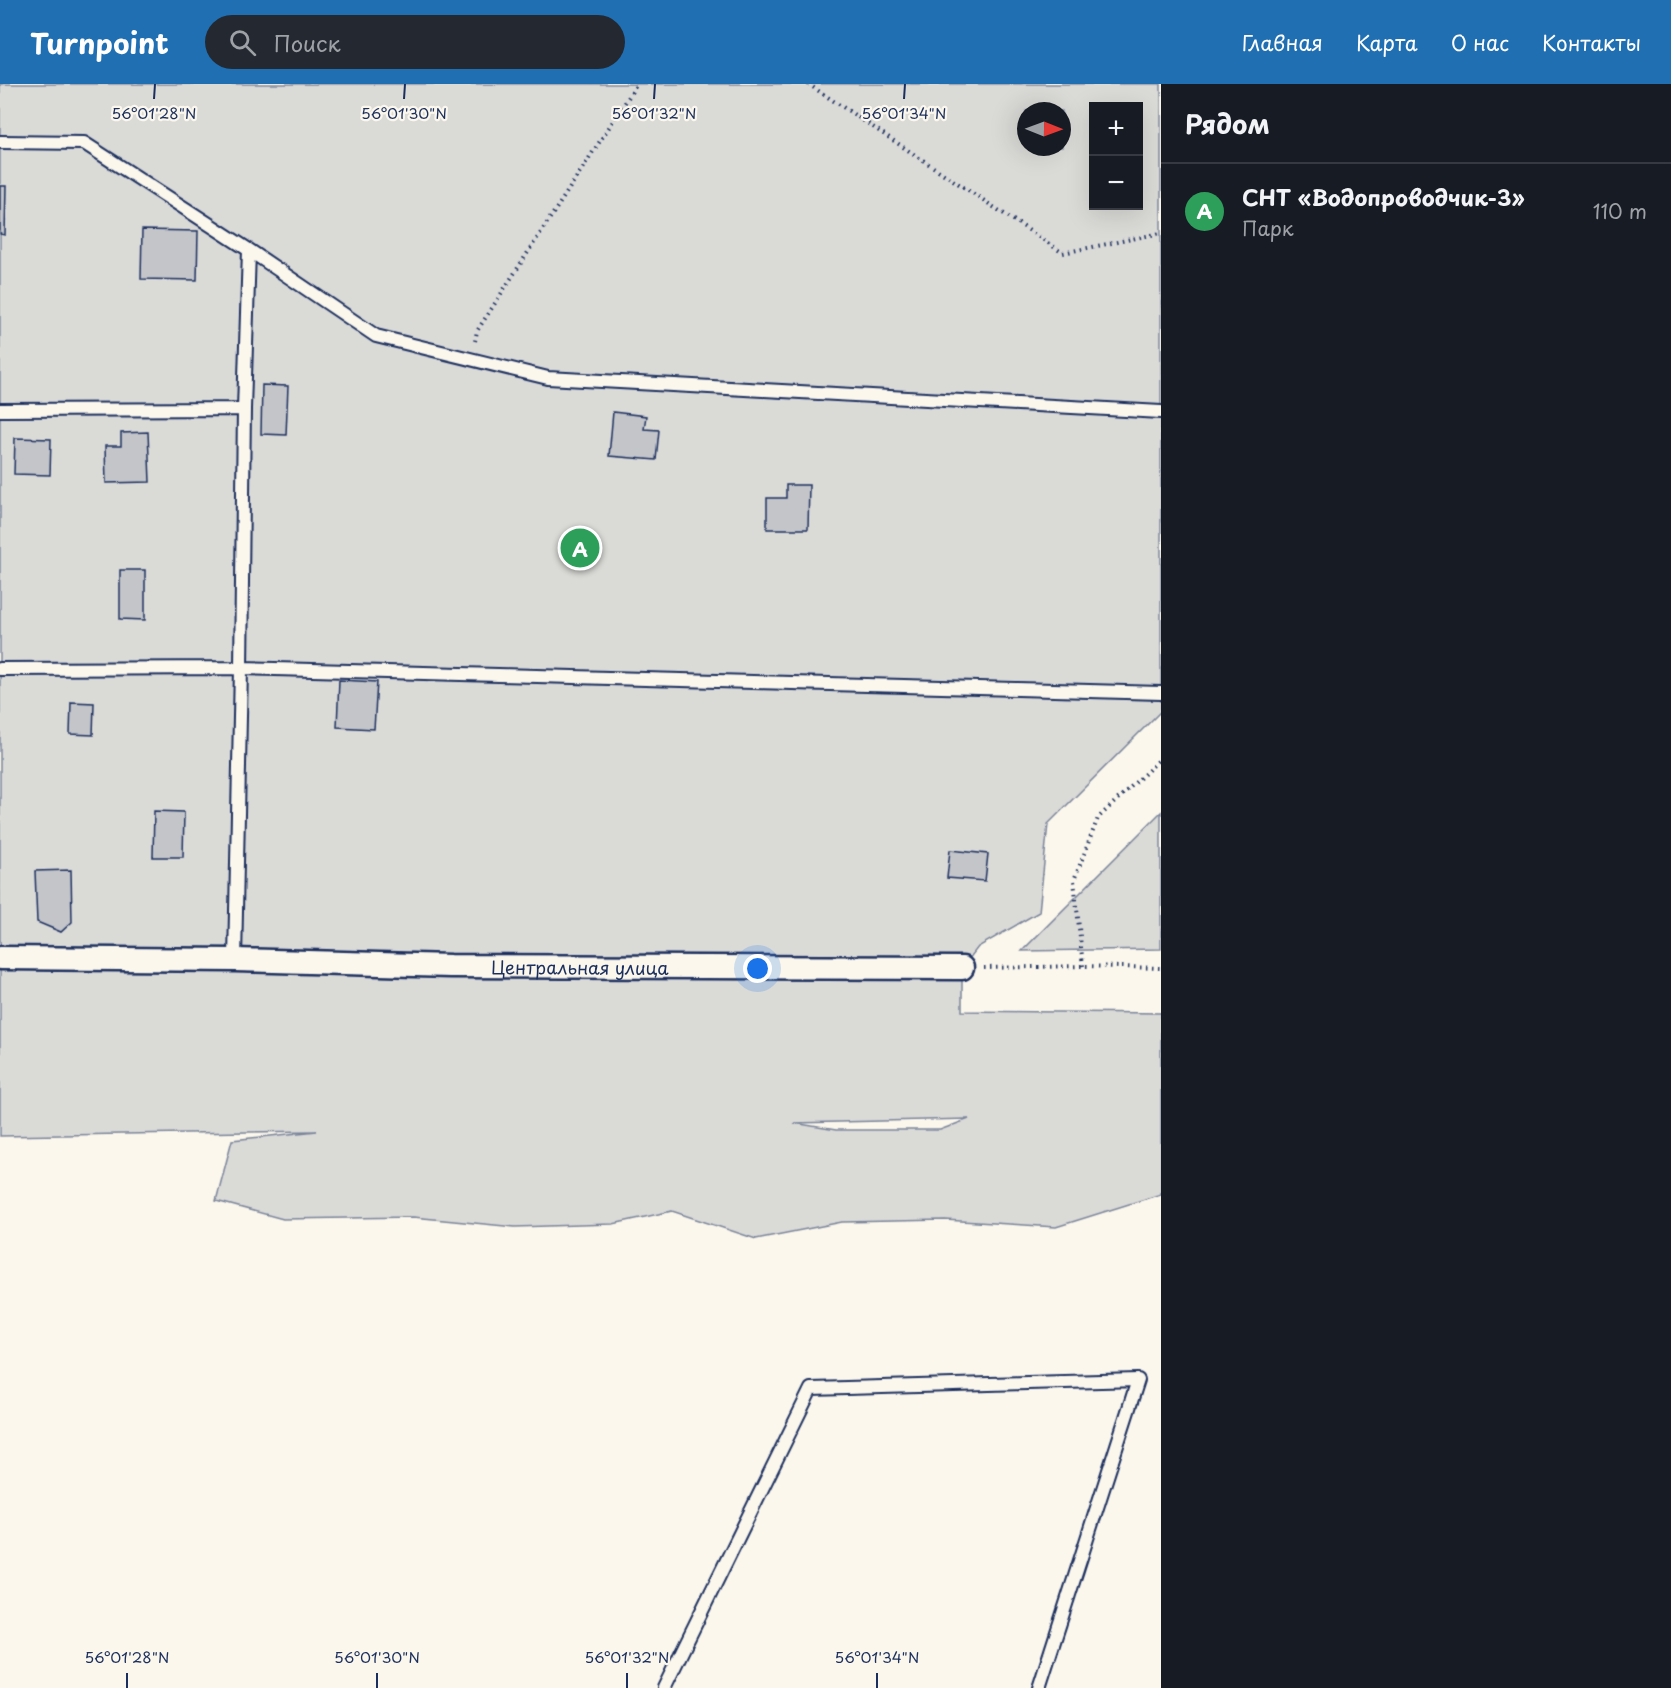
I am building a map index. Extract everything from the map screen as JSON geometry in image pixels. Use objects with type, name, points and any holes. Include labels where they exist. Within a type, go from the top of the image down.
[{"type":"street","name":"Центральная улица","points":[[0,958],[235,960],[462,966],[962,968]]},
{"type":"lane","points":[[0,142],[84,143],[376,336],[548,378],[1161,412]]},
{"type":"lane","points":[[235,960],[244,409],[249,250]]},
{"type":"lane","points":[[0,410],[244,409]]},
{"type":"lane","points":[[0,669],[241,668],[1161,693]]},
{"type":"lane","points":[[664,1688],[811,1389],[1138,1380],[1039,1688]]},
{"type":"path","points":[[471,359],[477,331],[637,84]]},
{"type":"path","points":[[808,84],[1063,252],[1161,233]]},
{"type":"path","points":[[1083,966],[1074,880],[1098,818],[1161,758]]},
{"type":"path","points":[[962,968],[1083,966],[1161,968]]},
{"type":"shaded area","points":[[0,84],[1161,84],[1161,711],[1048,824],[1039,912],[978,947],[962,968],[962,1011],[1161,1013],[1161,1194],[1056,1227],[945,1220],[842,1222],[756,1239],[672,1211],[613,1224],[515,1227],[413,1217],[283,1219],[216,1201],[232,1140],[317,1131],[0,1136]],"holes":[[[969,1119],[940,1130],[836,1130],[794,1123]]]},
{"type":"shaded area","points":[[1161,812],[1161,949],[1022,951]]},
{"type":"building","points":[[0,186],[6,186],[5,235],[0,234]]},
{"type":"building","points":[[142,230],[198,231],[197,280],[141,279]]},
{"type":"building","points":[[262,385],[288,386],[286,435],[261,434]]},
{"type":"building","points":[[613,412],[646,416],[644,429],[659,430],[656,460],[609,456]]},
{"type":"building","points":[[148,432],[150,482],[106,483],[105,446],[121,446],[121,433]]},
{"type":"building","points":[[15,438],[51,439],[50,475],[14,474]]},
{"type":"building","points":[[786,485],[809,485],[808,529],[767,529],[767,498],[786,498]]},
{"type":"building","points":[[120,570],[145,570],[145,620],[120,619]]},
{"type":"building","points":[[339,680],[377,682],[374,729],[337,727]]},
{"type":"building","points":[[71,702],[94,703],[93,735],[70,734]]},
{"type":"building","points":[[154,811],[184,812],[183,857],[153,857]]},
{"type":"building","points":[[950,850],[988,854],[985,881],[947,878]]},
{"type":"building","points":[[71,870],[72,922],[61,932],[37,922],[35,871]]},
{"type":"place","name":"СНТ «Водопроводчик-3»","points":[[580,548]]}]
